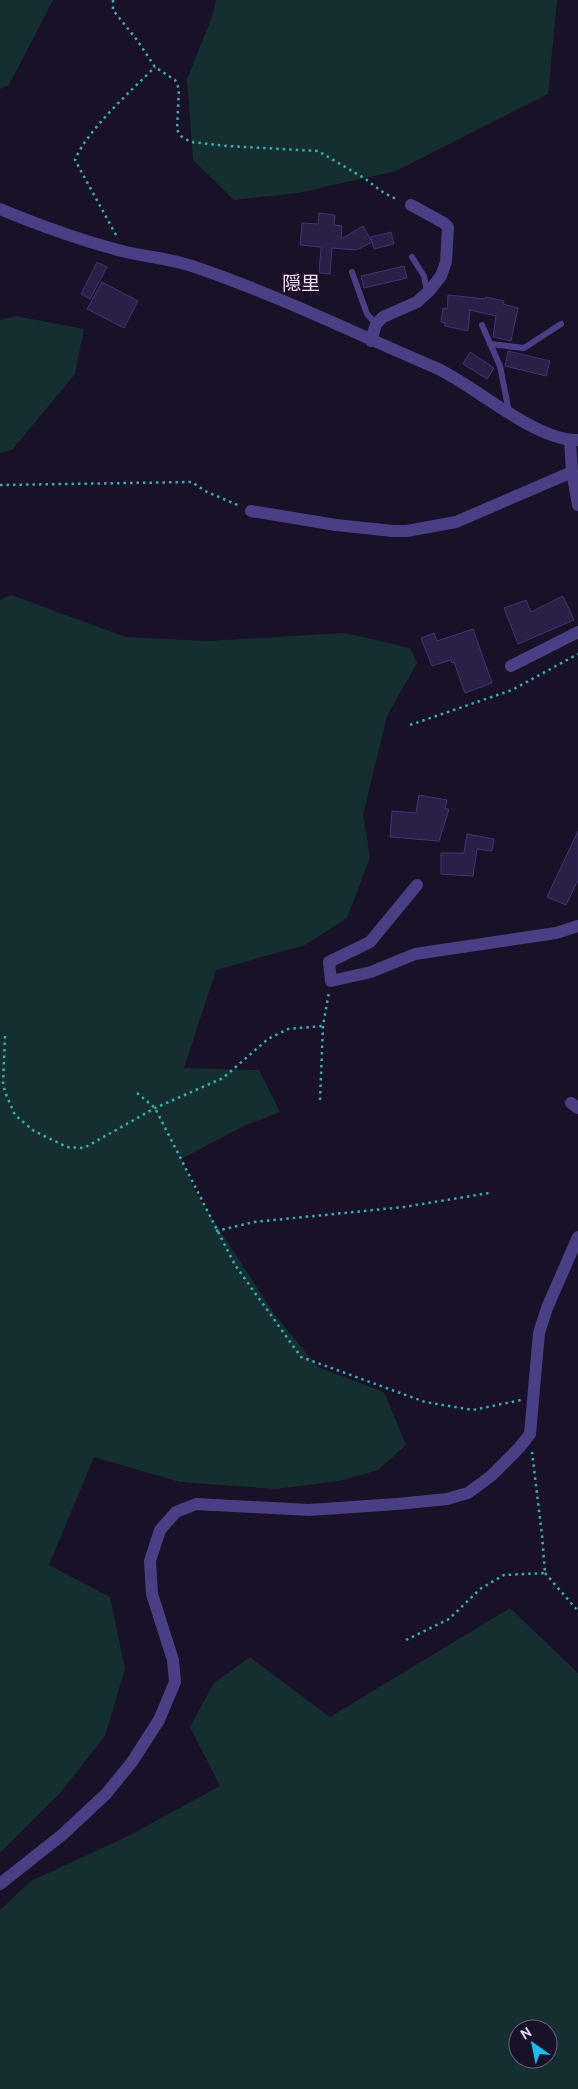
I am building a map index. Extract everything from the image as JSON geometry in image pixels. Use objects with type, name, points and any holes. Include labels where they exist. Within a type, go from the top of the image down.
[{"type":"street","points":[[371,341],[376,324],[383,317],[417,302],[428,293],[441,276],[446,262],[448,227],[411,205]]},
{"type":"street","points":[[0,209],[51,230],[125,252],[190,266],[262,291],[371,341],[437,368],[541,431],[574,440],[572,472],[578,506]]},
{"type":"street","points":[[251,511],[336,525],[407,531],[456,522],[572,472]]},
{"type":"street","points":[[511,666],[578,632]]},
{"type":"street","points":[[417,885],[370,942],[330,962],[331,981],[371,972],[416,954],[556,933],[578,926]]},
{"type":"street","points":[[0,1884],[62,1835],[106,1794],[132,1762],[159,1720],[175,1682],[173,1660],[152,1594],[150,1561],[160,1530],[176,1512],[196,1504],[309,1510],[349,1508],[447,1499],[468,1493],[491,1476],[530,1434],[539,1333],[547,1308],[578,1237]]},
{"type":"lane","points":[[412,257],[424,276],[428,293]]},
{"type":"lane","points":[[352,272],[367,314],[376,324]]},
{"type":"lane","points":[[490,344],[524,348],[561,324]]},
{"type":"lane","points":[[482,325],[500,366],[509,412]]},
{"type":"path","points":[[113,0],[113,10],[155,67],[175,80],[178,89],[177,130],[182,137],[191,142],[227,146],[318,151],[364,178],[384,193],[411,205]]},
{"type":"path","points":[[125,252],[74,160],[79,150],[114,108],[155,67]]},
{"type":"path","points":[[0,484],[192,482],[205,491],[251,511]]},
{"type":"path","points":[[410,726],[512,690],[578,654]]},
{"type":"path","points":[[320,1100],[323,1026],[331,981]]},
{"type":"path","points":[[5,1036],[3,1085],[16,1115],[34,1131],[67,1147],[84,1148],[155,1108],[223,1078],[268,1039],[288,1029],[323,1026]]},
{"type":"path","points":[[137,1092],[155,1108],[235,1265],[301,1357],[425,1402],[473,1410],[534,1397]]},
{"type":"path","points":[[216,1231],[254,1222],[404,1207],[489,1193]]},
{"type":"path","points":[[530,1434],[545,1573],[578,1611]]},
{"type":"path","points":[[406,1640],[449,1619],[480,1589],[504,1575],[545,1573]]},
{"type":"green space","points":[[0,0],[53,0],[9,85],[0,89]]},
{"type":"green space","points":[[216,0],[557,0],[548,94],[396,171],[298,193],[234,200],[193,160],[187,79],[212,17]]},
{"type":"green space","points":[[16,316],[84,329],[75,374],[12,450],[0,453],[0,320]]},
{"type":"green space","points":[[11,595],[126,637],[207,641],[345,633],[410,648],[417,663],[387,716],[363,815],[370,857],[347,918],[305,945],[216,970],[184,1068],[259,1070],[280,1112],[246,1125],[181,1159],[197,1195],[275,1315],[318,1367],[384,1392],[406,1445],[378,1470],[339,1481],[276,1489],[180,1482],[94,1457],[49,1565],[110,1597],[125,1669],[105,1736],[60,1793],[0,1853],[0,600]]},
{"type":"green space","points":[[510,1608],[578,1673],[578,2089],[0,2089],[0,1910],[31,1881],[130,1835],[220,1786],[190,1727],[214,1683],[250,1657],[330,1717]]},
{"type":"building","points":[[319,213],[335,215],[334,225],[342,226],[341,239],[363,226],[372,242],[357,250],[332,248],[330,274],[319,273],[321,247],[300,245],[302,223],[318,224]]},
{"type":"building","points":[[391,232],[394,244],[374,249],[371,237]]},
{"type":"building","points":[[97,262],[107,267],[90,299],[81,294]]},
{"type":"building","points":[[404,266],[407,278],[364,288],[361,276]]},
{"type":"building","points":[[102,282],[138,301],[124,328],[87,309]]},
{"type":"building","points":[[448,295],[485,299],[486,297],[504,301],[503,304],[518,308],[511,341],[493,337],[496,316],[470,310],[468,331],[445,326],[445,323],[441,322],[443,308],[447,309]]},
{"type":"building","points":[[508,351],[550,361],[546,376],[505,366]]},
{"type":"building","points":[[470,352],[494,368],[487,379],[463,364]]},
{"type":"building","points":[[563,596],[574,620],[518,644],[504,608],[526,600],[531,612]]},
{"type":"building","points":[[473,629],[492,683],[465,693],[454,662],[452,663],[451,660],[432,666],[421,638],[434,633],[437,641]]},
{"type":"building","points":[[419,795],[447,800],[445,809],[449,809],[439,841],[390,837],[392,811],[416,813]]},
{"type":"building","points":[[578,831],[578,880],[566,905],[547,897]]},
{"type":"building","points":[[467,834],[494,839],[492,851],[477,849],[473,876],[441,874],[441,853],[464,853]]},
{"type":"district","name":"隠里","points":[[301,283]]}]
